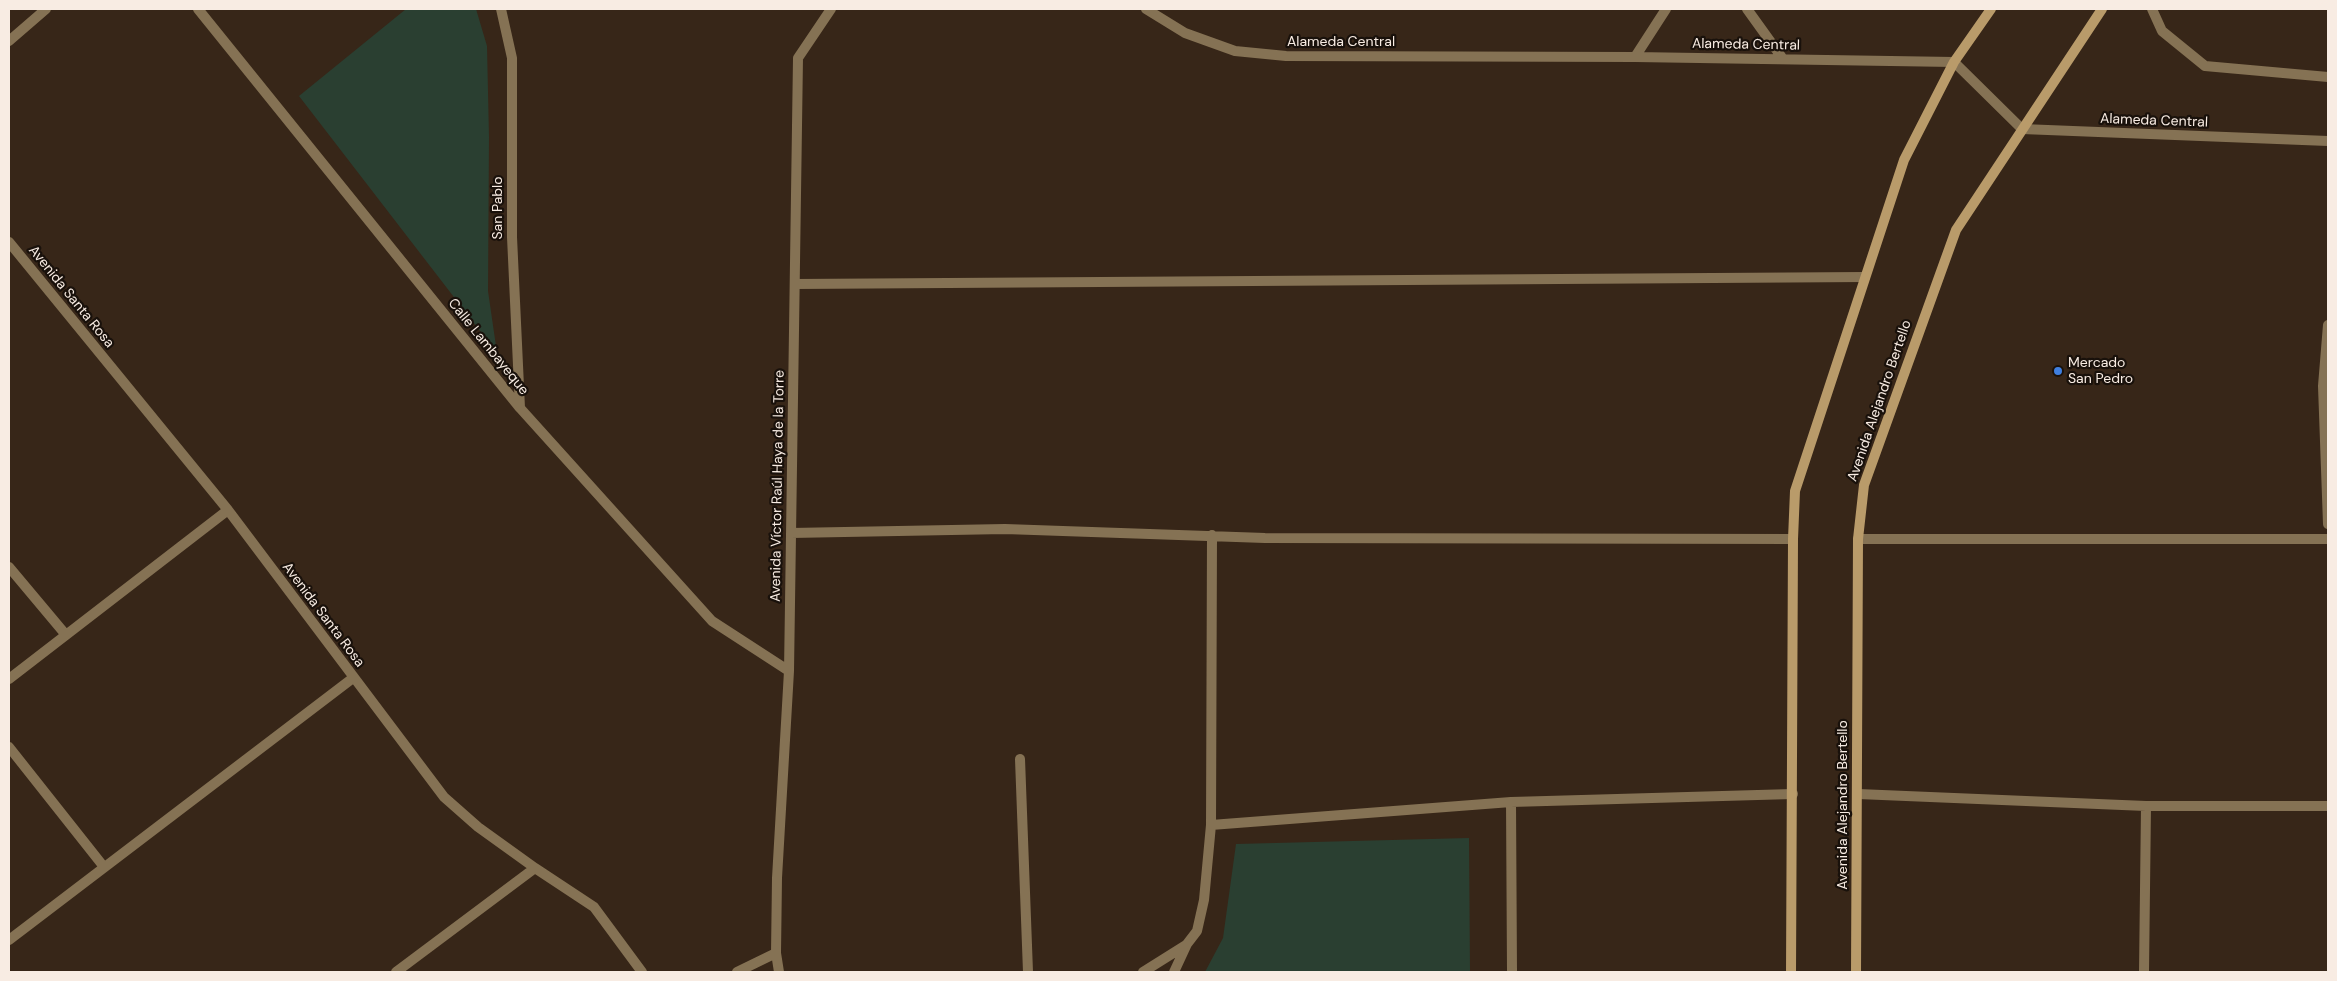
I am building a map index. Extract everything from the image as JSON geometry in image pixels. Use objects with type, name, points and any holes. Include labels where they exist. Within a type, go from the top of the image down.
[{"type":"main road","points":[[1792,972],[1793,539],[1795,491],[1904,160],[1954,62],[1991,9]]},
{"type":"main road","name":"Avenida Alejandro Bertello","points":[[1856,972],[1858,539],[1864,485],[1956,230],[2102,9]]},
{"type":"street","points":[[9,41],[46,9]]},
{"type":"street","name":"Calle Lambayeque","points":[[198,9],[520,408],[712,621],[789,671]]},
{"type":"street","name":"San Pablo","points":[[501,9],[512,58],[512,237],[520,408]]},
{"type":"street","name":"Avenida Víctor Raúl Haya de la Torre","points":[[779,972],[776,953],[777,878],[789,671],[798,58],[831,9]]},
{"type":"street","name":"Alameda Central","points":[[1146,9],[1185,33],[1235,51],[1286,56],[1635,57],[1954,62]]},
{"type":"street","points":[[1635,57],[1666,9]]},
{"type":"street","points":[[1747,9],[1782,59]]},
{"type":"street","points":[[2152,9],[2162,31],[2205,66],[2328,78]]},
{"type":"street","points":[[1954,62],[2022,129]]},
{"type":"street","name":"Alameda Central","points":[[2022,129],[2328,141]]},
{"type":"street","name":"Avenida Santa Rosa","points":[[9,242],[228,510],[352,678],[444,797],[478,827],[535,868],[594,906],[642,972]]},
{"type":"street","points":[[794,284],[1866,277]]},
{"type":"street","points":[[2328,325],[2326,386],[2328,524]]},
{"type":"street","points":[[9,679],[228,510]]},
{"type":"street","points":[[790,533],[1005,529],[1265,538],[1793,539]]},
{"type":"street","points":[[1143,972],[1186,944],[1198,931],[1204,900],[1211,825],[1212,535]]},
{"type":"street","points":[[1858,539],[2328,539]]},
{"type":"street","points":[[9,567],[66,635]]},
{"type":"street","points":[[9,940],[352,678]]},
{"type":"street","points":[[9,747],[104,867]]},
{"type":"street","points":[[1020,759],[1028,972]]},
{"type":"street","points":[[1211,825],[1511,802],[1793,794]]},
{"type":"street","points":[[1858,794],[2146,806],[2328,806]]},
{"type":"street","points":[[1511,802],[1512,972]]},
{"type":"street","points":[[2144,972],[2146,806]]},
{"type":"street","points":[[396,972],[535,868]]},
{"type":"street","points":[[1174,972],[1186,944]]},
{"type":"street","points":[[737,972],[776,953]]},
{"type":"green space","points":[[406,9],[476,9],[487,46],[489,137],[488,291],[497,353],[299,96]]},
{"type":"green space","points":[[1469,838],[1470,972],[1205,972],[1223,938],[1236,844]]},
{"type":"place","name":"Mercado San Pedro","points":[[2058,371]]}]
